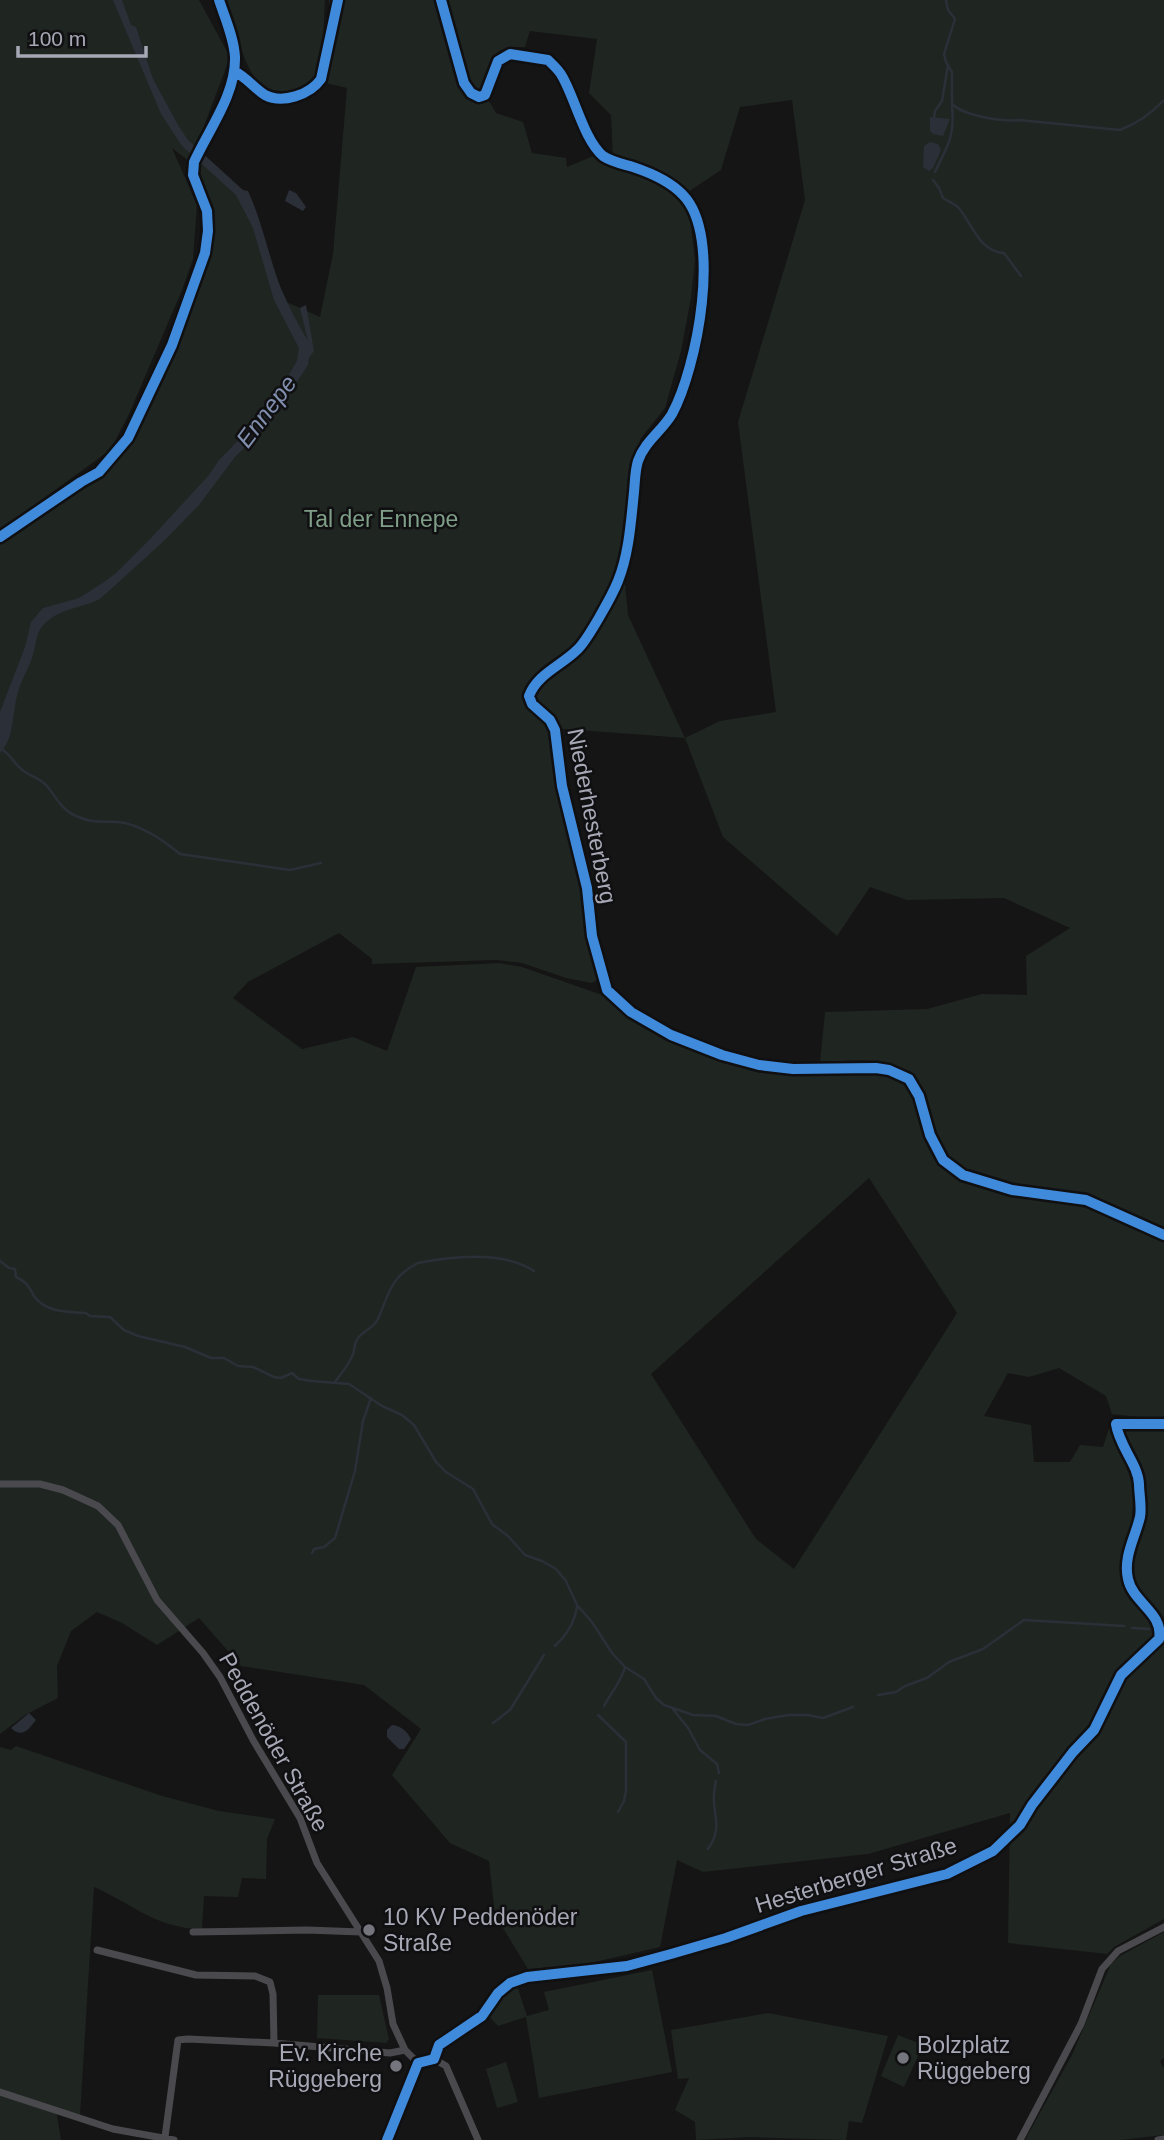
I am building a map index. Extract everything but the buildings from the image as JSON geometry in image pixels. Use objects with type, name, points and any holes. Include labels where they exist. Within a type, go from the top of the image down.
[{"type":"street","points":[[0,537],[99,472],[128,438],[172,345],[205,253],[208,230],[207,211],[194,175],[194,162],[228,94],[234,71],[235,55],[219,0]]},
{"type":"street","points":[[234,71],[243,75],[262,93],[274,98],[296,96],[314,88],[321,79],[338,0]]},
{"type":"street","name":"Niederhesterberg","points":[[441,0],[464,83],[471,93],[479,97],[485,95],[498,61],[510,54],[548,60],[564,79],[601,154],[611,161],[652,174],[676,188],[690,203],[701,237],[703,296],[692,356],[671,416],[646,444],[638,463],[626,552],[618,581],[580,647],[543,676],[533,686],[529,696],[532,704],[550,720],[555,730],[562,786],[587,888],[593,936],[607,990],[631,1012],[671,1035],[722,1055],[759,1065],[793,1069],[889,1070],[909,1080],[919,1096],[930,1135],[943,1160],[963,1175],[975,1181],[1012,1190],[1086,1200],[1164,1235]]},
{"type":"street","name":"Hesterberger Straße","points":[[434,2059],[439,2045],[482,2016],[498,1993],[510,1983],[527,1977],[627,1966],[726,1938],[801,1911],[947,1874],[993,1852],[1020,1825],[1065,1762],[1094,1730],[1121,1675],[1159,1639],[1161,1630],[1155,1616],[1132,1591],[1128,1579],[1127,1562],[1140,1515],[1139,1479],[1124,1450],[1116,1424],[1164,1424]]},
{"type":"street","name":"Peddenöder Straße","points":[[0,1484],[40,1484],[63,1490],[98,1506],[118,1525],[157,1600],[220,1677],[253,1740],[300,1818],[317,1863],[379,1961],[393,2024],[405,2050],[418,2063]]},
{"type":"street","points":[[1020,2140],[1081,2024],[1102,1969],[1118,1951],[1164,1927]]},
{"type":"street","points":[[193,1932],[307,1930],[361,1933]]},
{"type":"street","points":[[97,1950],[196,1975],[255,1976],[270,1982],[273,1994],[274,2043]]},
{"type":"street","points":[[165,2137],[178,2040],[274,2043],[380,2053],[405,2050]]},
{"type":"street","points":[[387,2140],[418,2063],[434,2059],[446,2066],[478,2140]]},
{"type":"street","points":[[0,2092],[113,2129],[174,2140]]},
{"type":"street","points":[[1158,2140],[1164,2139]]},
{"type":"green space","name":"Tal der Ennepe","points":[[0,0],[199,0],[230,57],[195,150],[246,199],[280,299],[320,317],[333,254],[347,88],[326,83],[330,63],[329,0],[440,0],[463,84],[470,94],[479,98],[486,96],[496,113],[523,122],[532,153],[566,158],[567,167],[596,155],[643,172],[674,188],[682,196],[688,211],[695,260],[691,298],[681,351],[665,408],[641,438],[631,467],[621,543],[628,615],[685,738],[552,728],[559,787],[585,887],[590,936],[599,979],[592,983],[566,978],[522,963],[497,960],[372,964],[372,959],[339,933],[248,982],[233,998],[302,1049],[353,1037],[387,1051],[416,967],[499,963],[522,967],[605,996],[631,1015],[670,1036],[723,1058],[760,1068],[790,1072],[876,1072],[906,1083],[917,1097],[928,1136],[942,1161],[962,1177],[1013,1192],[1085,1201],[1164,1237],[1164,1416],[1158,1419],[1112,1414],[1106,1396],[1059,1368],[1029,1377],[1008,1373],[984,1416],[1031,1425],[1034,1462],[1070,1462],[1080,1445],[1103,1447],[1109,1428],[1134,1485],[1131,1532],[1124,1562],[1128,1592],[1152,1618],[1156,1628],[1155,1637],[1149,1647],[1131,1659],[1116,1675],[1092,1728],[1058,1766],[1084,1748],[1099,1727],[1123,1677],[1160,1644],[1156,1615],[1138,1596],[1131,1577],[1132,1554],[1142,1509],[1143,1489],[1141,1476],[1127,1448],[1125,1431],[1131,1427],[1164,1428],[1164,1919],[1114,1947],[1107,1954],[1008,1943],[1010,1813],[868,1854],[703,1872],[677,1860],[660,1947],[582,1965],[528,1969],[495,1915],[489,1861],[450,1843],[392,1775],[421,1729],[364,1685],[241,1666],[199,1618],[157,1645],[122,1623],[97,1612],[71,1631],[57,1666],[58,1698],[25,1715],[0,1734],[0,543],[42,514],[79,480],[90,482],[120,458],[169,362],[202,274],[211,225],[195,166],[172,148],[197,205],[193,259],[129,414],[106,453],[0,530]],"holes":[[[869,1178],[957,1313],[794,1569],[756,1539],[651,1374]]]},
{"type":"green space","points":[[227,0],[325,0],[322,63],[315,81],[295,91],[278,93],[265,88],[247,63]]},
{"type":"green space","points":[[442,0],[1164,0],[1164,1233],[1085,1198],[993,1185],[964,1175],[948,1162],[938,1146],[918,1092],[909,1077],[895,1066],[853,1060],[820,1063],[825,1012],[927,1009],[982,994],[1027,995],[1026,956],[1070,928],[1004,898],[907,900],[870,887],[837,936],[723,837],[685,738],[720,721],[776,712],[738,422],[805,200],[792,100],[740,107],[721,170],[685,194],[661,176],[613,159],[611,115],[589,93],[597,39],[530,31],[525,47],[509,47],[499,51],[484,95],[479,96],[471,92],[465,82]]},
{"type":"green space","points":[[16,1746],[162,1796],[219,1811],[275,1819],[267,1839],[266,1879],[242,1878],[238,1897],[204,1896],[202,1929],[186,1928],[158,1920],[94,1887],[80,2115],[56,2109],[61,2140],[0,2140],[0,1747],[11,1750]]},
{"type":"green space","points":[[1164,1932],[1164,2058],[1160,2061],[1164,2069],[1164,2135],[1120,2140],[1025,2140],[1072,2055],[1111,1964],[1120,1956]]},
{"type":"green space","points":[[652,1970],[672,2072],[539,2098],[526,2017],[498,2026],[488,2015],[499,2000],[517,1986],[527,2016],[549,2010],[544,1992]]},
{"type":"green space","points":[[318,1995],[379,1995],[389,2039],[386,2043],[317,2038]]},
{"type":"green space","points":[[768,2013],[888,2036],[862,2123],[849,2121],[846,2140],[750,2137],[696,2140],[695,2122],[675,2110],[689,2078],[678,2079],[671,2030]]},
{"type":"green space","name":"Bolzplatz Rüggeberg","points":[[898,2035],[923,2045],[904,2087],[881,2076]]},
{"type":"green space","points":[[506,2062],[518,2102],[497,2108],[486,2069]]},
{"type":"water","name":"Ennepe","points":[[113,0],[122,0],[131,25],[136,27],[153,79],[188,140],[243,190],[248,191],[280,286],[308,341],[300,308],[306,305],[314,351],[308,365],[269,424],[235,457],[199,505],[165,540],[100,599],[62,612],[42,626],[18,692],[8,740],[0,753],[0,712],[25,647],[31,622],[43,608],[79,598],[101,584],[115,574],[152,537],[256,422],[297,361],[299,348],[274,300],[253,228],[236,195],[182,146],[161,114]]},
{"type":"water","points":[[930,117],[950,119],[943,136],[930,131]]},
{"type":"water","points":[[930,142],[938,144],[941,150],[929,171],[923,167],[924,146]]},
{"type":"water","points":[[289,190],[296,193],[306,207],[303,211],[285,201]]},
{"type":"water","points":[[29,1713],[36,1720],[28,1729],[19,1733],[11,1728]]},
{"type":"water","points":[[392,1725],[403,1729],[411,1739],[404,1749],[399,1749],[387,1737],[387,1730]]},
{"type":"waterway","points":[[946,0],[948,10],[955,19],[944,54],[952,72],[952,104],[965,112],[994,119],[1120,130],[1144,118],[1164,100]]},
{"type":"waterway","points":[[934,118],[942,101],[948,65]]},
{"type":"waterway","points":[[935,172],[951,133],[952,106]]},
{"type":"waterway","points":[[933,180],[943,198],[958,207],[982,242],[988,248],[1004,253],[1021,276]]},
{"type":"waterway","points":[[0,748],[22,770],[46,785],[71,813],[82,819],[135,826],[159,838],[180,854],[290,870],[321,863]]},
{"type":"waterway","points":[[335,1382],[350,1361],[360,1335],[374,1325],[396,1280],[409,1268],[418,1263],[446,1258],[492,1257],[521,1264],[534,1271]]},
{"type":"waterway","points":[[0,1261],[15,1269],[16,1277],[27,1285],[39,1302],[51,1309],[110,1317],[124,1330],[138,1336],[185,1347],[211,1358],[224,1358],[238,1366],[253,1367],[274,1377],[281,1378],[292,1373],[299,1379],[349,1384],[382,1406],[402,1415],[414,1425],[436,1462],[446,1472],[473,1489],[492,1524],[508,1536],[525,1555],[556,1569],[566,1581],[577,1605],[592,1622],[612,1653],[625,1667],[644,1679],[664,1705],[693,1715],[716,1716],[736,1724],[748,1725],[788,1715],[823,1718],[853,1707]]},
{"type":"waterway","points":[[312,1553],[314,1549],[324,1547],[335,1538],[355,1471],[363,1421],[371,1398]]},
{"type":"waterway","points":[[555,1646],[569,1628],[577,1607]]},
{"type":"waterway","points":[[878,1695],[896,1692],[927,1678],[949,1662],[983,1649],[1024,1620],[1124,1626]]},
{"type":"waterway","points":[[1132,1628],[1149,1629]]},
{"type":"waterway","points":[[493,1723],[510,1710],[544,1655]]},
{"type":"waterway","points":[[604,1706],[625,1667]]},
{"type":"waterway","points":[[673,1709],[700,1750],[717,1764],[719,1773]]},
{"type":"waterway","points":[[598,1715],[626,1742],[626,1791],[618,1812]]},
{"type":"waterway","points":[[708,1849],[716,1832],[716,1781]]},
{"type":"cycle path","points":[[0,537],[99,472],[128,438],[172,345],[205,253],[208,231],[207,211],[193,175],[194,162],[226,98],[234,71],[233,43],[219,0]]},
{"type":"cycle path","points":[[234,71],[272,98],[287,98],[310,90],[321,79],[338,0]]},
{"type":"cycle path","points":[[441,0],[464,83],[471,93],[479,97],[485,95],[498,61],[510,54],[548,60],[567,85],[596,149],[606,158],[653,175],[678,190],[695,214],[702,240],[702,303],[690,366],[672,414],[638,461],[631,526],[622,571],[611,597],[582,644],[544,676],[529,696],[532,704],[550,720],[555,730],[562,786],[587,888],[592,936],[607,990],[631,1012],[671,1035],[722,1055],[759,1065],[793,1069],[889,1070],[909,1079],[919,1096],[930,1135],[943,1160],[963,1175],[1012,1190],[1086,1200],[1164,1235]]},
{"type":"cycle path","points":[[387,2140],[418,2063],[434,2059],[439,2045],[482,2016],[498,1993],[510,1983],[527,1977],[627,1966],[671,1954],[801,1911],[947,1874],[993,1851],[1020,1825],[1073,1752],[1094,1730],[1121,1675],[1159,1639],[1157,1622],[1136,1595],[1128,1579],[1128,1555],[1141,1513],[1139,1484],[1116,1424],[1164,1424]]},
{"type":"place","name":"10 KV Peddenöder Straße","points":[[369,1930]]},
{"type":"place","name":"Bolzplatz Rüggeberg","points":[[903,2058]]},
{"type":"place","name":"Ev. Kirche Rüggeberg","points":[[396,2066]]}]
